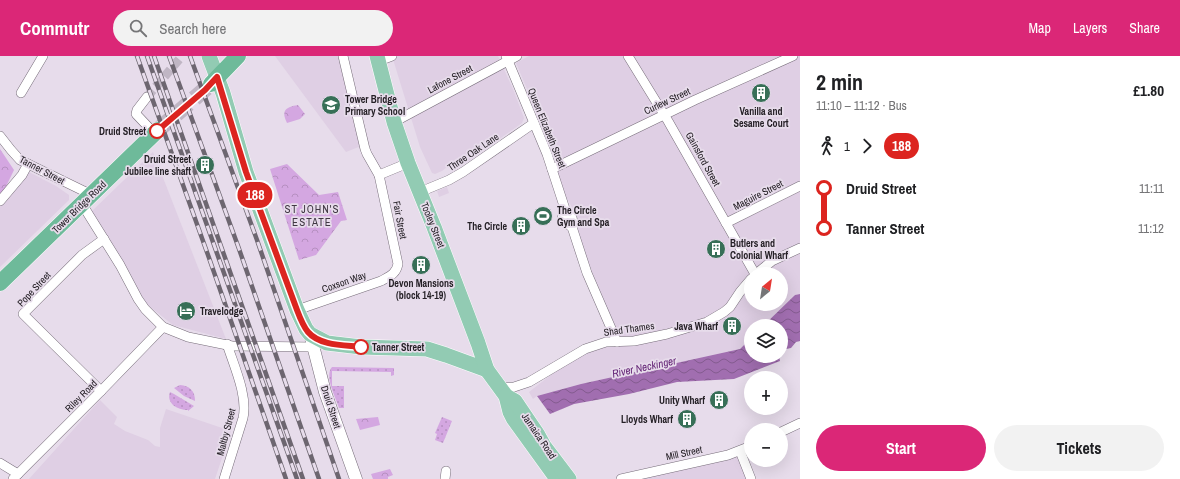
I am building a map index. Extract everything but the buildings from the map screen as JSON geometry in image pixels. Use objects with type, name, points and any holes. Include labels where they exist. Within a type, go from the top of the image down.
[{"type":"highway","points":[[214,80],[238,56]]},
{"type":"highway","name":"Tower Bridge Road","points":[[0,283],[156,132]]},
{"type":"main road","points":[[209,56],[214,80],[246,172],[297,310],[312,341],[361,347],[427,349],[487,370]]},
{"type":"main road","name":"Tooley Street","points":[[383,58],[394,122],[408,163],[478,343],[487,370],[504,392]]},
{"type":"main road","name":"Jamaica Road","points":[[504,392],[513,418],[558,479]]},
{"type":"main road","name":"Jamaica Road","points":[[504,392],[515,401],[544,446],[570,479]]},
{"type":"street","points":[[21,93],[43,56]]},
{"type":"street","name":"Fair Street","points":[[343,56],[365,149],[380,175],[398,264],[397,270]]},
{"type":"street","name":"Lafone Street","points":[[394,122],[507,58],[517,56]]},
{"type":"street","name":"Gainsford Street","points":[[628,56],[665,114],[751,267]]},
{"type":"street","name":"Curlew Street","points":[[552,169],[665,114],[793,56]]},
{"type":"street","name":"Queen Elizabeth Street","points":[[507,58],[547,154],[565,209],[562,218],[565,223],[572,227],[587,272],[617,342]]},
{"type":"street","points":[[147,98],[137,110],[136,114],[156,132]]},
{"type":"street","name":"Three Oak Lane","points":[[420,192],[449,180],[463,172],[534,123]]},
{"type":"street","name":"Tanner Street","points":[[0,136],[20,160],[87,199]]},
{"type":"street","points":[[380,175],[408,163]]},
{"type":"street","points":[[0,201],[22,175],[28,164]]},
{"type":"street","name":"Maguire Street","points":[[726,223],[800,186]]},
{"type":"street","points":[[87,199],[104,239],[138,299],[145,309],[163,327],[188,337],[232,346],[312,341]]},
{"type":"street","name":"Pope Street","points":[[101,391],[23,314],[82,255],[104,239]]},
{"type":"street","points":[[764,267],[772,261],[800,248]]},
{"type":"street","name":"Coxson Way","points":[[297,310],[381,281],[393,275],[397,270]]},
{"type":"street","name":"Shad Thames","points":[[504,392],[529,382],[585,349],[606,342],[634,341],[667,334],[706,322],[730,307],[744,287]]},
{"type":"street","name":"Riley Road","points":[[16,477],[163,327]]},
{"type":"street","name":"Druid Street","points":[[312,341],[325,392],[356,479]]},
{"type":"street","name":"Maltby Street","points":[[224,479],[245,408],[243,394],[227,344]]},
{"type":"street","points":[[788,429],[800,423]]},
{"type":"street","name":"Mill Street","points":[[621,479],[728,455],[744,449]]},
{"type":"street","points":[[740,451],[751,479]]},
{"type":"street","points":[[0,463],[16,477]]},
{"type":"shaded area","name":"Tower Bridge Primary School","points":[[275,56],[338,56],[361,146],[346,152]]},
{"type":"shaded area","points":[[392,56],[498,56],[524,118],[522,123],[454,171],[447,167],[435,174],[432,173],[420,147]]},
{"type":"shaded area","points":[[529,56],[800,56],[800,294],[795,295],[788,302],[788,267],[744,267],[744,311],[778,311],[770,319],[744,319],[744,345],[740,349],[581,384],[537,396],[533,399],[529,392],[552,374],[589,351],[604,347],[625,346],[611,317],[577,235],[578,220],[568,200],[563,197],[557,176],[556,158],[516,63]]},
{"type":"shaded area","points":[[153,152],[226,339],[173,325],[144,302],[91,212]]},
{"type":"shaded area","points":[[29,172],[56,186],[69,195],[69,200],[0,267],[0,200]]},
{"type":"shaded area","points":[[447,187],[449,193],[439,197],[437,191]]},
{"type":"shaded area","points":[[100,400],[117,417],[114,424],[125,431],[148,440],[155,446],[160,447],[160,428],[166,409],[231,431],[215,479],[29,479]]},
{"type":"shaded area","points":[[736,455],[740,456],[748,479],[629,479]]},
{"type":"green space","points":[[298,105],[305,114],[300,119],[287,123],[284,115],[285,110]]},
{"type":"green space","points":[[0,149],[14,170],[0,199]]},
{"type":"green space","points":[[287,164],[319,195],[338,192],[347,220],[341,221],[316,255],[299,260],[270,169]]},
{"type":"green space","points":[[332,367],[394,368],[394,375],[391,376],[391,372],[332,371],[332,386],[344,386],[344,408],[339,408],[333,393],[329,376]]},
{"type":"green space","points":[[180,385],[189,388],[193,392],[195,401],[184,396],[174,388]]},
{"type":"green space","points":[[170,392],[194,406],[188,411],[176,407],[171,403],[169,396]]},
{"type":"green space","points":[[378,417],[380,425],[360,430],[356,419]]},
{"type":"green space","points":[[442,417],[452,421],[443,443],[435,440],[437,434],[435,433]]},
{"type":"green space","points":[[390,469],[393,475],[388,477],[388,479],[373,479],[371,474]]},
{"type":"water","points":[[800,294],[800,341],[796,342],[791,348],[788,349],[788,319],[770,319],[778,311],[788,311],[788,302],[795,295]]},
{"type":"water","points":[[744,345],[744,363],[775,363],[754,371],[744,371],[744,375],[734,379],[677,382],[629,394],[574,404],[550,414],[537,396],[581,384],[740,349]]},
{"type":"tunnel","points":[[147,97],[182,56]]},
{"type":"tunnel","points":[[158,130],[211,84]]},
{"type":"railway","points":[[137,56],[286,479]]},
{"type":"railway","points":[[147,56],[297,479]]},
{"type":"railway","points":[[154,56],[303,479]]},
{"type":"railway","points":[[169,56],[238,246],[319,479]]},
{"type":"railway","points":[[190,56],[257,240],[339,479]]},
{"type":"bus line","name":"188","points":[[157,131],[205,90],[217,77],[246,172],[297,310],[306,329],[317,339],[327,343],[361,347]]},
{"type":"place","name":"Vanilla and Sesame Court","points":[[761,93]]},
{"type":"place","name":"Tower Bridge Primary School","points":[[331,105]]},
{"type":"place","name":"Druid Street","points":[[157,131]]},
{"type":"place","name":"Druid Street Jubilee line shaft","points":[[205,165]]},
{"type":"place","name":"The Circle Gym and Spa","points":[[543,216]]},
{"type":"place","name":"The Circle","points":[[521,226]]},
{"type":"place","name":"Butlers and Colonial Wharf","points":[[716,249]]},
{"type":"place","name":"Devon Mansions (block 14-19)","points":[[421,265]]},
{"type":"place","name":"Travelodge","points":[[186,311]]},
{"type":"place","name":"Java Wharf","points":[[732,326]]},
{"type":"place","name":"Tanner Street","points":[[361,347]]},
{"type":"place","name":"Unity Wharf","points":[[719,400]]},
{"type":"place","name":"Lloyds Wharf","points":[[687,419]]},
{"type":"district","name":"ST JOHN'S ESTATE","points":[[312,215]]},
{"type":"water label","name":"River Neckinger","points":[[644,367]]}]
